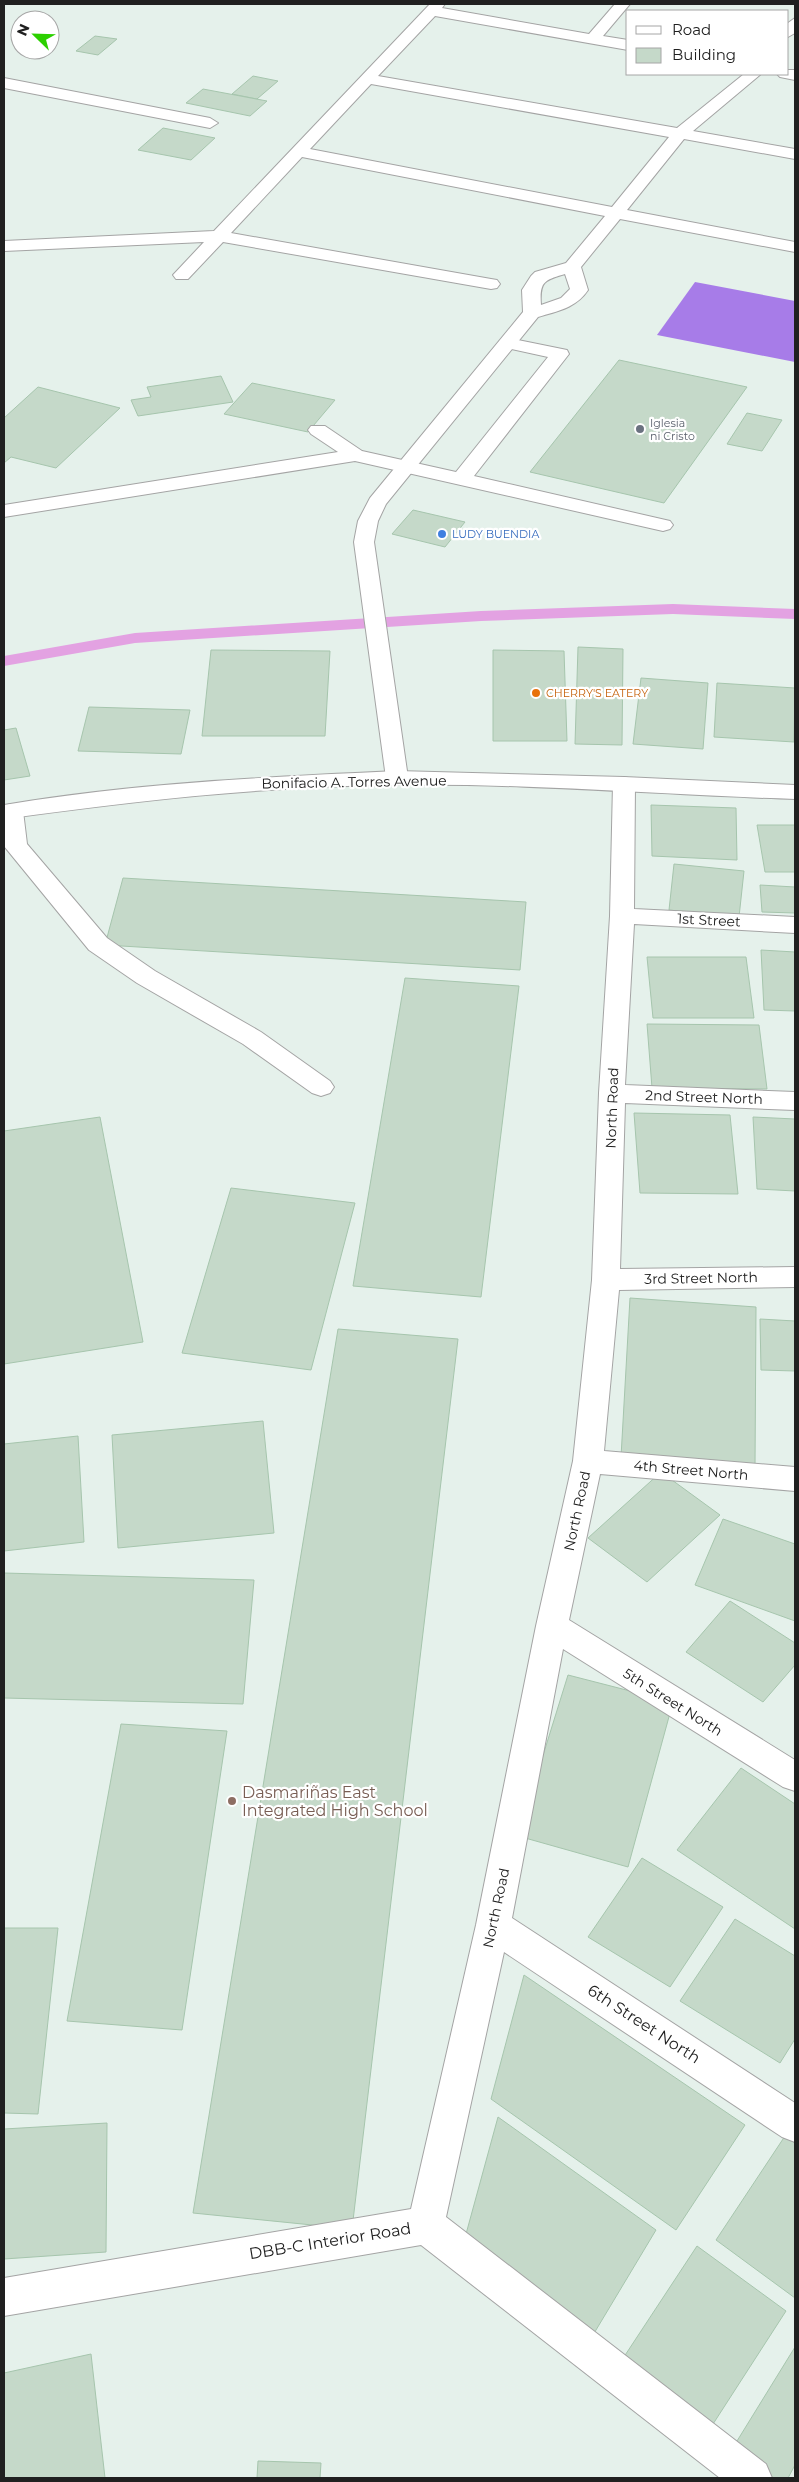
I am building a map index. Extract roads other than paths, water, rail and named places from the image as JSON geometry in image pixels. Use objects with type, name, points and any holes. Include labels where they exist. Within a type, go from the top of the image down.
[{"type":"street","points":[[593,38],[623,4]]},
{"type":"street","points":[[182,275],[434,7],[626,45]]},
{"type":"street","points":[[532,313],[531,290],[537,280],[541,276],[572,267],[680,134],[752,75]]},
{"type":"street","points":[[367,79],[795,154]]},
{"type":"street","points":[[4,83],[210,123]]},
{"type":"street","points":[[299,152],[795,247]]},
{"type":"street","points":[[4,246],[220,236],[491,284]]},
{"type":"street","points":[[397,778],[364,542],[368,520],[377,502],[532,313],[567,302],[579,290],[572,267]]},
{"type":"street","points":[[461,479],[560,354],[508,343]]},
{"type":"street","points":[[318,430],[354,455]]},
{"type":"street","points":[[4,511],[354,455],[663,525]]},
{"type":"street","name":"Bonifacio A. Torres Avenue","points":[[7,812],[60,802],[241,785],[397,778],[624,784],[795,792]]},
{"type":"street","name":"North Road","points":[[426,2225],[493,1924],[552,1626],[588,1461],[606,1280],[612,1092],[622,916],[624,784]]},
{"type":"street","points":[[7,812],[15,845],[98,944],[146,976],[252,1038],[321,1087]]},
{"type":"street","name":"1st Street","points":[[622,916],[795,925]]},
{"type":"street","name":"2nd Street North","points":[[612,1092],[795,1100]]},
{"type":"street","name":"3rd Street North","points":[[606,1280],[795,1277]]},
{"type":"street","name":"4th Street North","points":[[588,1461],[795,1479]]},
{"type":"street","name":"5th Street North","points":[[552,1626],[795,1777]]},
{"type":"street","name":"6th Street North","points":[[493,1924],[795,2124]]},
{"type":"street","name":"DBB-C Interior Road","points":[[4,2297],[426,2225],[752,2478]]},
{"type":"waterway","points":[[4,661],[135,638],[481,616],[673,609],[795,614]]},
{"type":"place","name":"Iglesia ni Cristo","points":[[640,429]]},
{"type":"place","name":"LUDY BUENDIA","points":[[442,534]]},
{"type":"place","name":"CHERRY'S EATERY","points":[[536,693]]},
{"type":"place","name":"Dasmariñas East Integrated High School","points":[[232,1801]]}]
